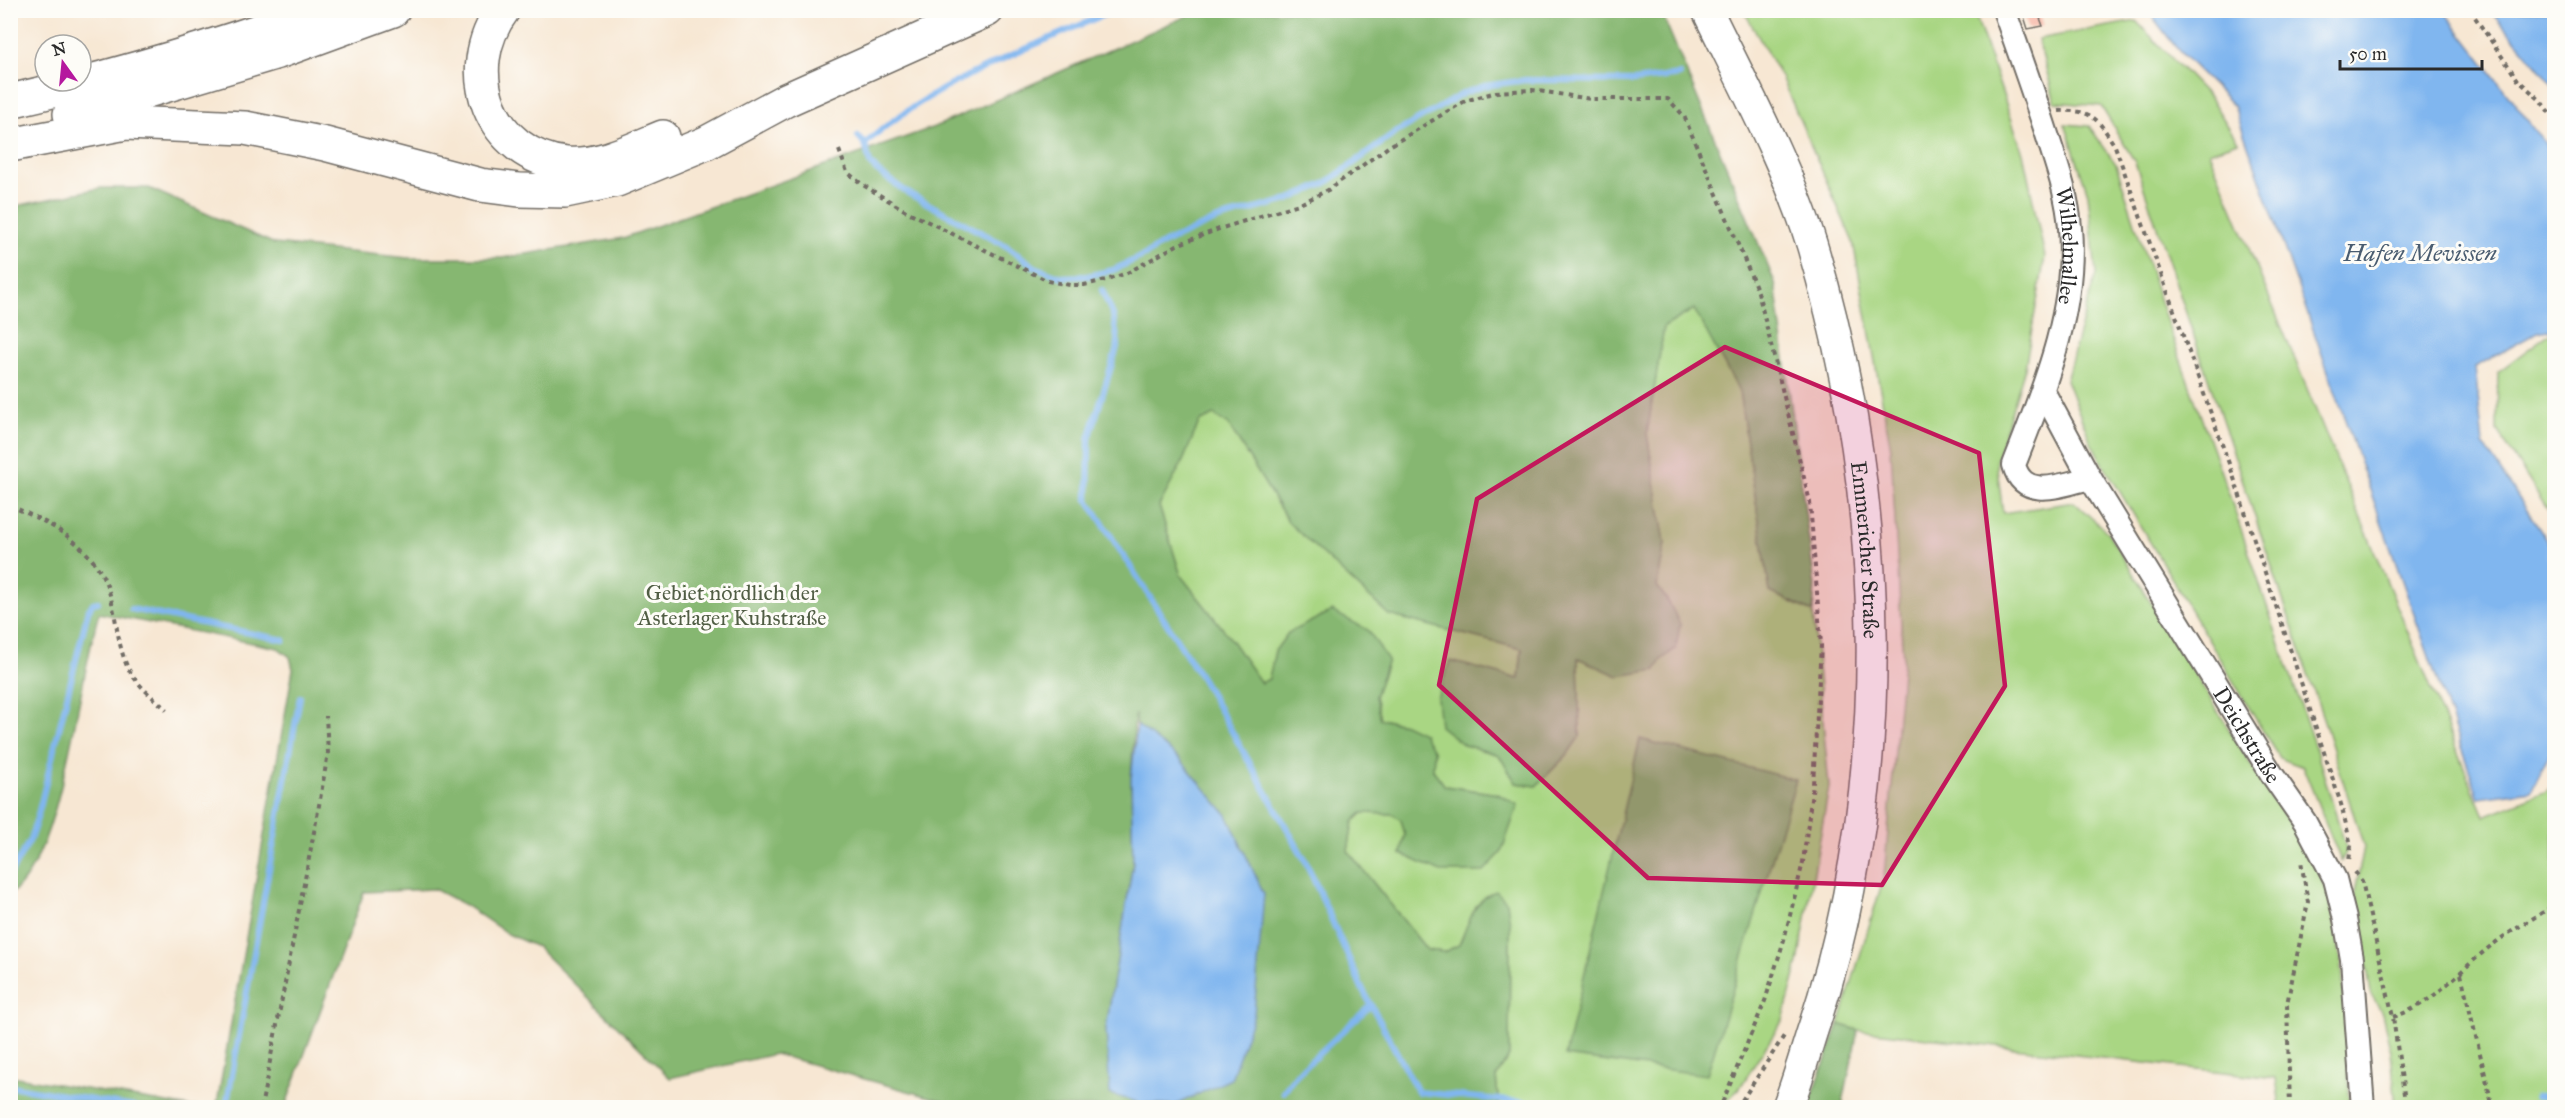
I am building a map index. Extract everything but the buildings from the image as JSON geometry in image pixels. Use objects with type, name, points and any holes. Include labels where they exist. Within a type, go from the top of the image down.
[{"type":"highway","points":[[10,101],[86,84],[261,31],[319,10]]},
{"type":"highway","points":[[10,131],[278,52],[393,10]]},
{"type":"highway","points":[[503,10],[486,38],[482,55],[485,98],[494,117],[507,134],[522,147],[543,157],[567,164],[598,161],[636,149],[957,10]]},
{"type":"highway","points":[[10,145],[126,123],[245,128],[325,144],[480,185],[519,190],[565,191],[617,180],[706,143],[786,100],[987,10]]},
{"type":"main road","name":"Emmericher Straße","points":[[1707,10],[1758,114],[1811,243],[1841,356],[1859,471],[1868,550],[1872,623],[1869,753],[1855,864],[1828,983],[1786,1107]]},
{"type":"street","name":"Wilhelmallee","points":[[2004,10],[2041,113],[2065,190],[2071,229],[2066,310],[2043,391],[2014,465],[2017,476],[2029,487],[2044,488],[2090,478]]},
{"type":"street","name":"Deichstraße","points":[[2043,391],[2090,478],[2273,776],[2305,822],[2335,879],[2352,959],[2364,1107]]},
{"type":"path","points":[[2470,10],[2518,80],[2540,100],[2554,119]]},
{"type":"path","points":[[839,150],[847,172],[863,185],[906,211],[1048,281],[1077,285],[1110,279],[1127,273],[1177,245],[1302,203],[1328,190],[1388,147],[1466,101],[1496,92],[1532,90],[1592,99],[1668,99],[1684,116],[1758,292],[1810,502],[1821,645],[1813,784],[1803,862],[1784,940],[1765,1001],[1720,1107]]},
{"type":"path","points":[[2041,113],[2062,110],[2087,112],[2099,120],[2115,146],[2232,472],[2337,793],[2351,845],[2349,864],[2362,881],[2393,1017],[2406,1107]]},
{"type":"path","points":[[10,506],[41,519],[60,532],[97,566],[110,592],[128,667],[149,694],[167,710]]},
{"type":"path","points":[[261,1107],[293,951],[328,753],[326,716]]},
{"type":"path","points":[[2290,1107],[2287,1004],[2308,902],[2300,852],[2305,822]]},
{"type":"path","points":[[2393,1017],[2411,1011],[2461,974],[2495,942],[2554,905]]},
{"type":"path","points":[[2461,974],[2493,1107]]},
{"type":"path","points":[[1730,1107],[1738,1106],[1786,1032]]},
{"type":"highlighted area","points":[[1725,347],[1979,453],[2005,686],[1882,885],[1648,878],[1439,685],[1477,499]]},
{"type":"green space","name":"Gebiet nördlich der Asterlager Kuhstraße","points":[[1198,11],[1661,11],[1775,283],[1815,586],[1813,612],[1770,592],[1739,391],[1694,309],[1664,327],[1647,434],[1665,543],[1657,586],[1680,624],[1676,648],[1661,660],[1656,670],[1618,676],[1578,658],[1580,736],[1567,755],[1536,786],[1516,783],[1499,755],[1464,745],[1440,726],[1437,698],[1450,661],[1519,679],[1522,649],[1389,615],[1289,523],[1229,425],[1214,415],[1199,422],[1183,461],[1159,506],[1181,576],[1227,634],[1261,683],[1269,679],[1275,651],[1288,633],[1332,611],[1368,630],[1388,660],[1375,696],[1380,719],[1404,724],[1423,733],[1434,752],[1433,770],[1445,786],[1498,794],[1518,805],[1501,853],[1483,872],[1441,872],[1401,854],[1405,835],[1401,820],[1392,814],[1362,813],[1353,822],[1348,851],[1427,950],[1444,952],[1459,945],[1477,906],[1488,895],[1496,891],[1507,902],[1510,924],[1509,1056],[1496,1077],[1499,1107],[965,1107],[775,1054],[670,1078],[537,947],[508,934],[465,905],[434,889],[364,892],[285,1107],[207,1107],[217,1104],[293,669],[290,657],[278,648],[99,613],[56,806],[29,874],[11,894],[11,207],[100,188],[149,188],[275,244],[408,258],[502,258],[623,238],[937,126]],"holes":[[[1135,714],[1137,725],[1180,759],[1106,1029],[1133,863],[1131,779]]]},
{"type":"green space","points":[[1744,11],[1974,11],[2023,153],[2045,257],[2025,368],[1996,461],[2003,513],[2074,502],[2108,533],[2269,794],[2311,854],[2330,898],[2342,965],[2350,1107],[2280,1107],[2276,1078],[1858,1030],[1839,1024],[1884,877],[1903,660],[1891,449],[1853,242],[1782,79]]},
{"type":"green space","points":[[2136,21],[2211,99],[2238,142],[2209,152],[2484,816],[2547,791],[2554,780],[2554,1107],[2396,1107],[2391,1052],[2382,1013],[2371,993],[2355,893],[2364,847],[2324,721],[2135,162],[2101,106],[2055,102],[2038,39]]},
{"type":"green space","points":[[2065,124],[2089,126],[2116,164],[2164,314],[2231,500],[2319,759],[2347,851],[2341,861],[2303,767],[2279,758],[2092,445],[2066,380],[2096,274],[2088,194]]},
{"type":"green space","points":[[1694,309],[1739,391],[1770,592],[1813,612],[1829,787],[1798,963],[1783,1020],[1739,1089],[1720,1107],[1499,1107],[1496,1077],[1509,1056],[1510,932],[1476,906],[1459,945],[1444,952],[1427,950],[1348,851],[1353,822],[1363,813],[1392,814],[1401,820],[1405,835],[1401,854],[1498,794],[1445,786],[1433,770],[1434,752],[1404,724],[1380,719],[1375,696],[1388,660],[1332,611],[1288,633],[1275,651],[1269,679],[1261,684],[1227,634],[1181,576],[1159,506],[1183,461],[1199,422],[1214,415],[1229,425],[1289,523],[1389,615],[1522,649],[1519,679],[1464,745],[1499,755],[1516,783],[1536,786],[1567,755],[1580,736],[1578,658],[1597,665],[1661,660],[1676,648],[1669,603],[1657,586],[1665,543],[1647,434],[1664,327]]},
{"type":"green space","points":[[2554,330],[2554,520],[2497,430],[2498,372]]},
{"type":"green space","points":[[1640,739],[1796,780],[1707,1075],[1565,1056]]},
{"type":"green space","points":[[1839,1024],[1858,1030],[1842,1107],[1808,1107]]},
{"type":"green space","points":[[11,1076],[190,1107],[11,1107]]},
{"type":"water","name":"Hafen Mevissen","points":[[2148,11],[2444,11],[2554,155],[2554,329],[2538,332],[2475,367],[2483,444],[2554,551],[2554,745],[2531,791],[2479,798],[2234,106],[2178,50]]},
{"type":"water","points":[[2491,11],[2554,11],[2554,87]]},
{"type":"water","points":[[1137,725],[1180,759],[1227,815],[1264,894],[1254,1014],[1231,1079],[1175,1105],[1140,1103],[1110,1094],[1106,1029],[1133,863],[1131,779]]},
{"type":"waterway","points":[[865,144],[919,103],[951,85],[1018,52],[1115,10]]},
{"type":"waterway","points":[[858,136],[865,144],[870,163],[877,171],[908,193],[1008,247],[1035,267],[1062,277],[1087,276],[1113,270],[1164,243],[1218,219],[1288,200],[1326,183],[1397,132],[1464,93],[1484,86],[1525,80],[1634,81],[1680,75]]},
{"type":"waterway","points":[[1102,290],[1113,315],[1118,344],[1089,439],[1088,500],[1202,679],[1305,860],[1362,988],[1418,1092],[1582,1108]]},
{"type":"waterway","points":[[10,874],[30,840],[88,611],[93,603],[98,602]]},
{"type":"waterway","points":[[131,609],[284,640]]},
{"type":"waterway","points":[[226,1108],[300,697]]},
{"type":"waterway","points":[[1283,1092],[1297,1074],[1371,1005]]},
{"type":"waterway","points":[[10,1086],[140,1108]]},
{"type":"waterway","points":[[2536,1097],[2554,1096]]}]
